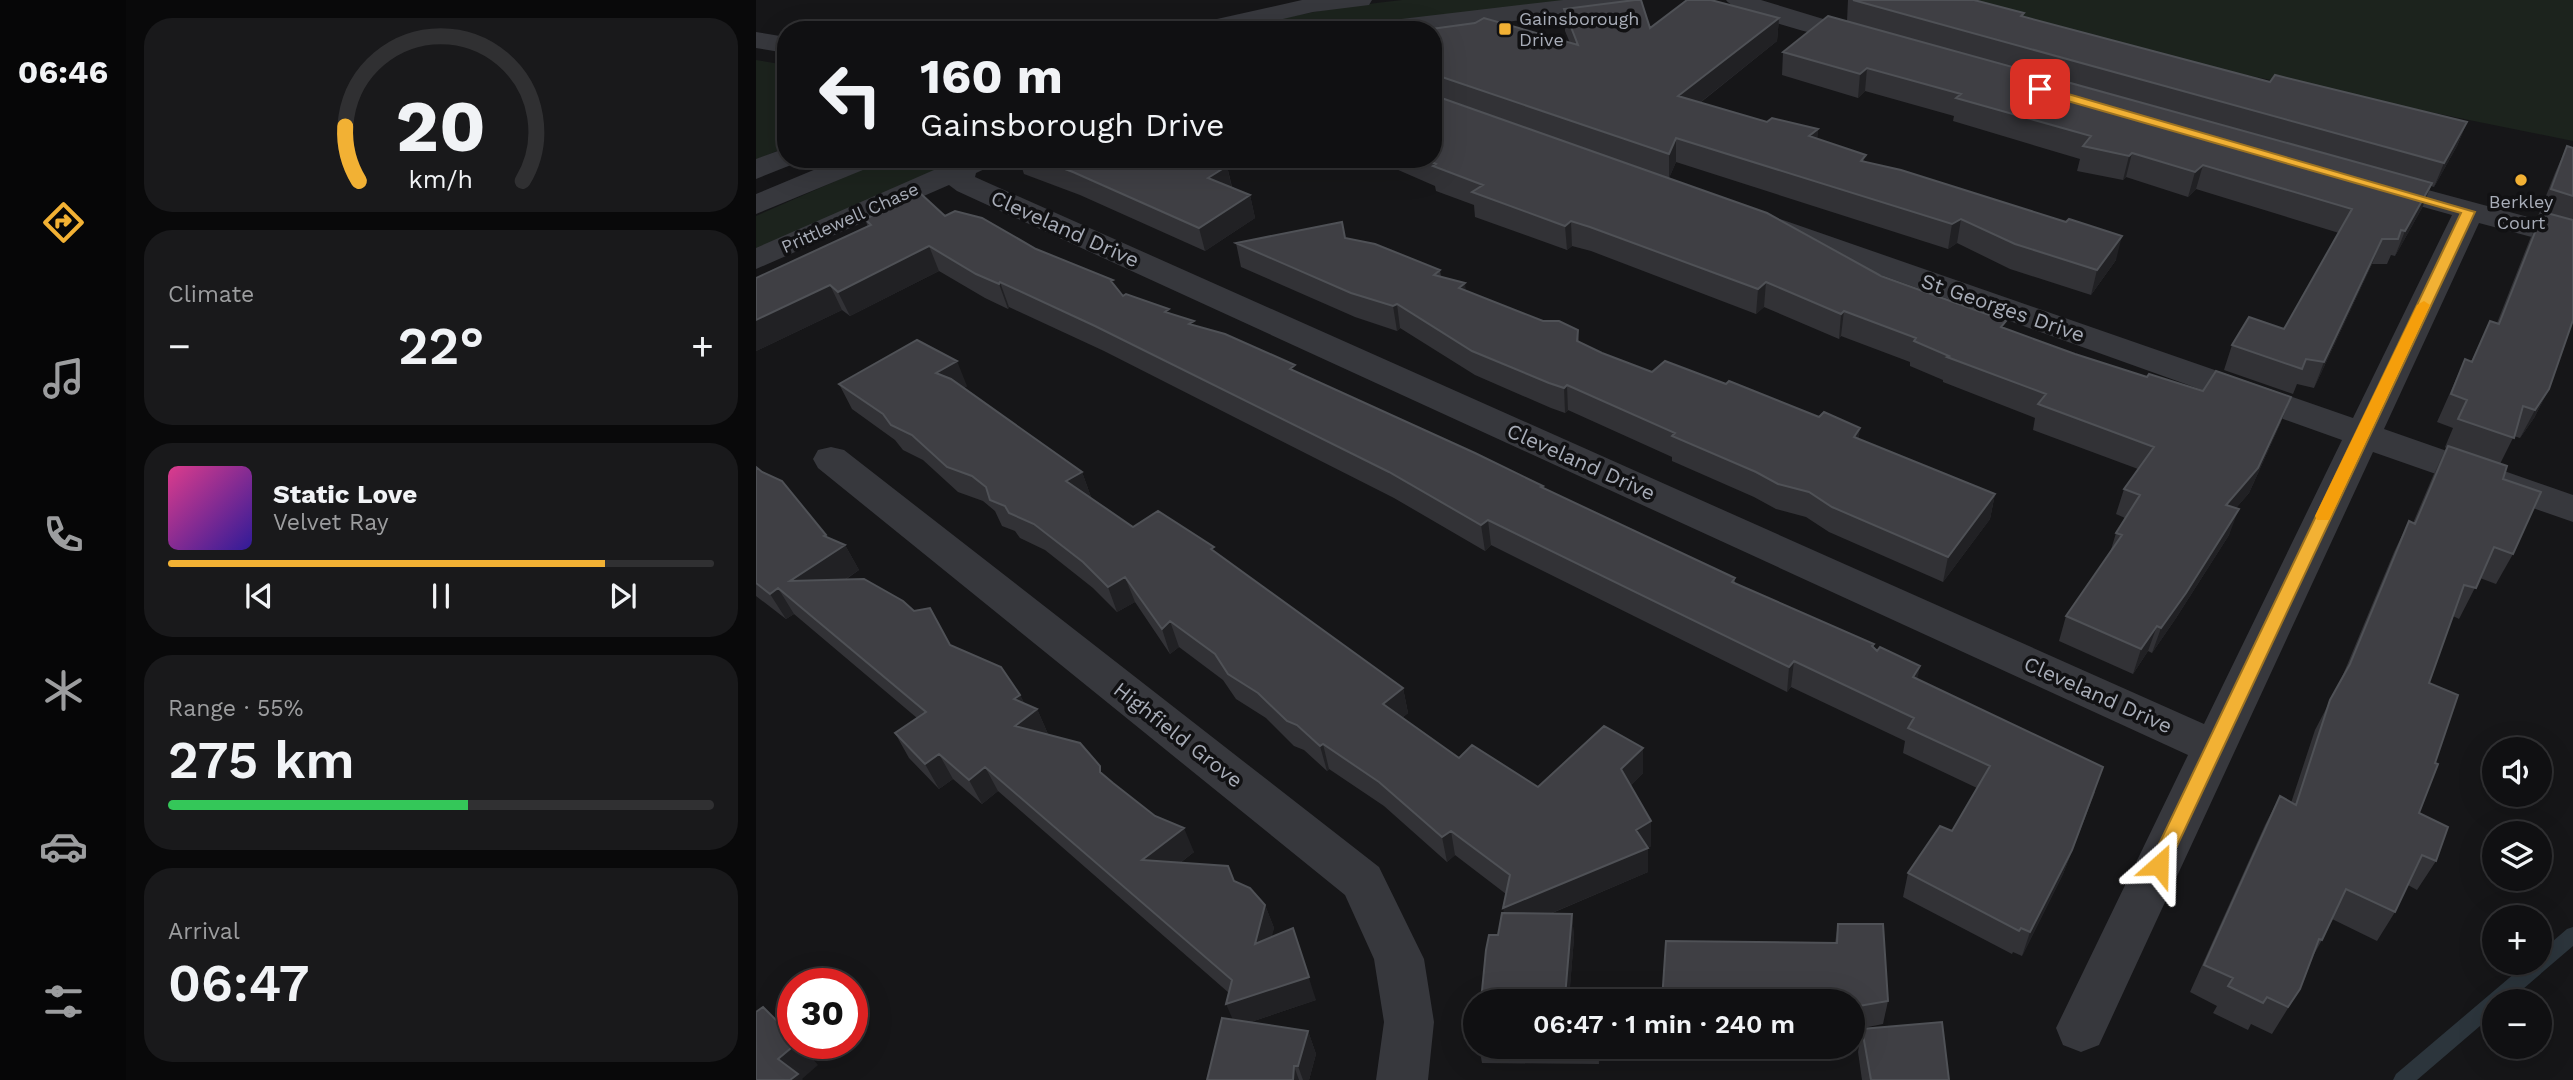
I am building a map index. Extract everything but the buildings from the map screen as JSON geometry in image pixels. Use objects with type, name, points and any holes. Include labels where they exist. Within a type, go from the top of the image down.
[{"type":"street","points":[[1240,21],[1300,8],[1360,0]]},
{"type":"street","points":[[1442,22],[1625,0]]},
{"type":"street","points":[[1738,0],[1892,48]]},
{"type":"street","points":[[756,40],[777,44]]},
{"type":"street","points":[[756,170],[777,161]]},
{"type":"street","points":[[756,205],[844,168]]},
{"type":"street","name":"Prittlewell Chase","points":[[756,260],[964,168]]},
{"type":"street","name":"Cleveland Drive","points":[[970,168],[960,180],[967,185],[2215,748]]},
{"type":"street","points":[[2348,177],[2573,239]]},
{"type":"street","points":[[2081,1028],[2361,434],[2469,212]]},
{"type":"street","name":"St Georges Drive","points":[[1747,217],[2573,509]]},
{"type":"street","name":"Highfield Grove","points":[[831,458],[1362,880],[1399,959],[1409,1022],[1402,1080]]},
{"type":"shaded area","points":[[1402,0],[1581,0],[1410,21],[1268,21],[1334,8]]},
{"type":"shaded area","points":[[1957,0],[2573,0],[2573,141],[2221,70]]},
{"type":"shaded area","points":[[756,60],[777,64],[777,151],[756,160]]},
{"type":"shaded area","points":[[865,168],[945,168],[756,253],[756,216]]},
{"type":"waterway","points":[[2403,1080],[2573,935]]},
{"type":"slow traffic","points":[[2323,516],[2424,305]]},
{"type":"place","name":"Gainsborough Drive","points":[[1505,29]]},
{"type":"place","name":"Berkley Court","points":[[2521,180]]},
{"type":"route","points":[[2040,89],[2469,212],[2361,434],[2159,865]]}]
